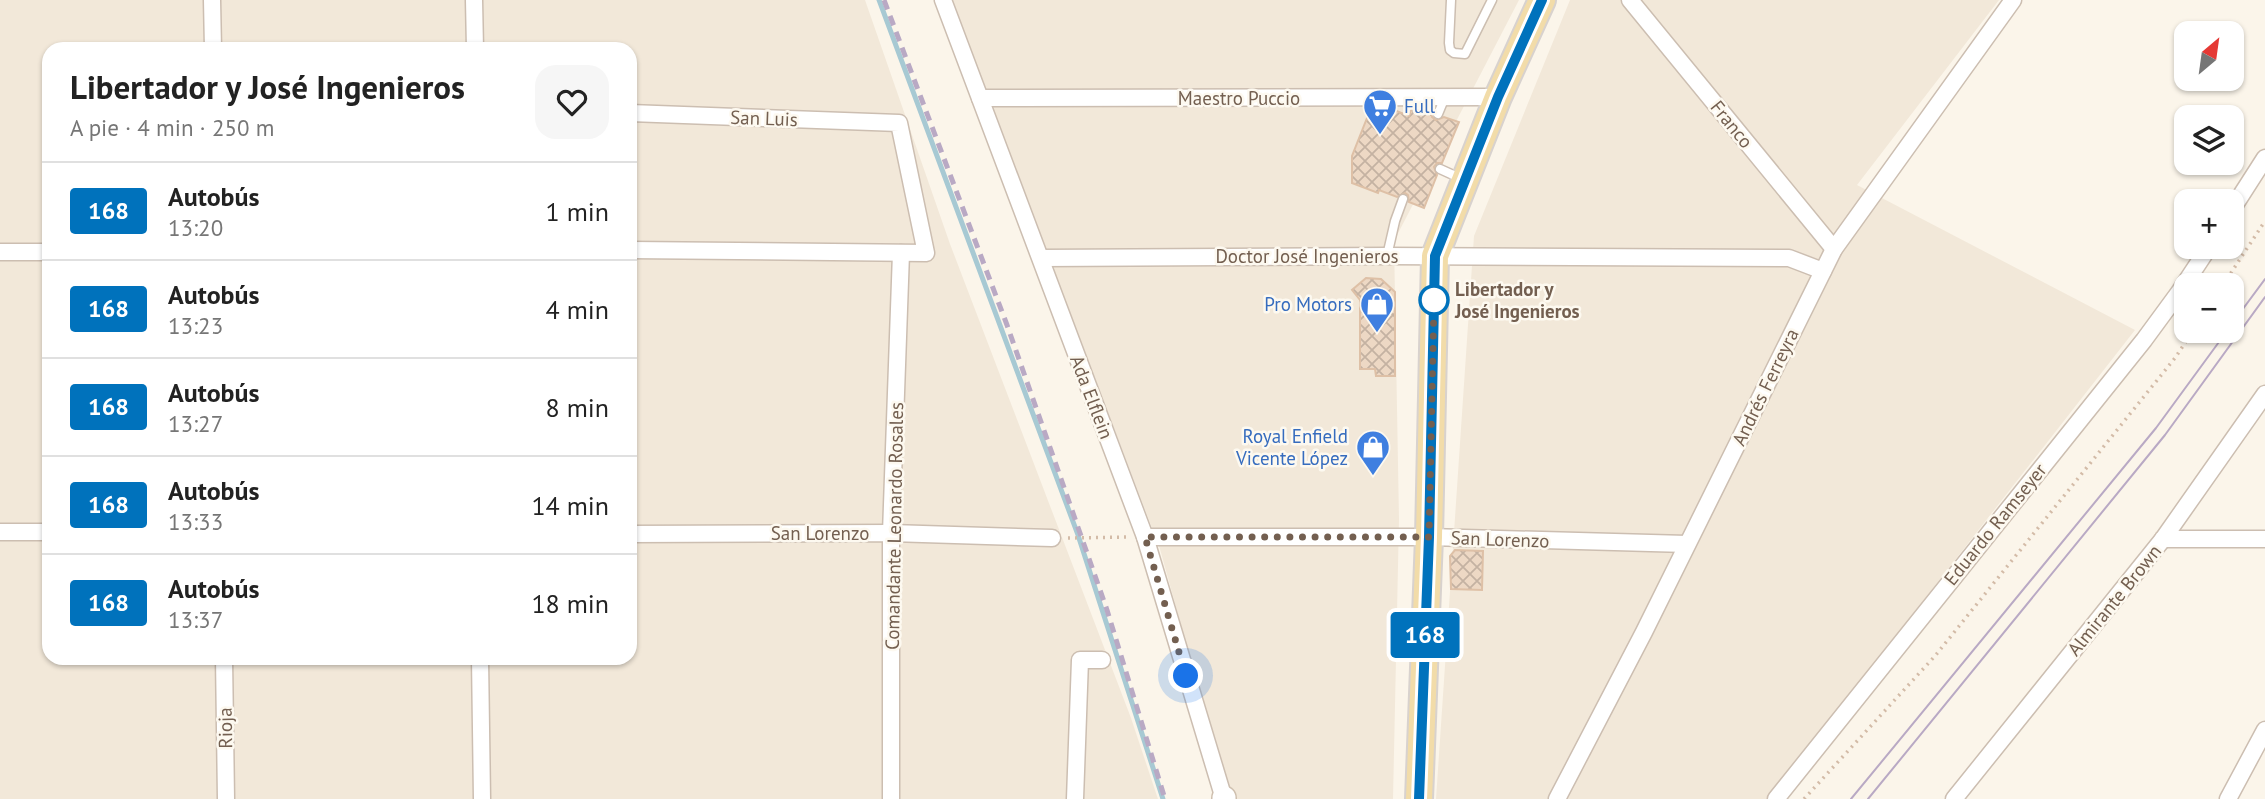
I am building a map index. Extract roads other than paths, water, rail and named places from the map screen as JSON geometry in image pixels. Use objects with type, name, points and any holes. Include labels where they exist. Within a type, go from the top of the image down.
[{"type":"main road","points":[[1419,799],[1429,537],[1435,256],[1498,97],[1542,0]]},
{"type":"street","points":[[212,0],[213,42]]},
{"type":"street","points":[[474,0],[475,42]]},
{"type":"street","name":"Ada Elflein","points":[[943,0],[1145,537],[1224,799]]},
{"type":"street","name":"Franco","points":[[1630,0],[1834,249]]},
{"type":"street","name":"Andrés Ferreyra","points":[[1557,799],[1834,249],[2013,0]]},
{"type":"street","name":"Maestro Puccio","points":[[980,98],[1498,97]]},
{"type":"street","name":"San Luis","points":[[637,113],[899,123],[926,253],[901,253]]},
{"type":"street","points":[[2244,191],[2265,158]]},
{"type":"street","points":[[637,250],[901,253]]},
{"type":"street","points":[[0,252],[42,252]]},
{"type":"street","name":"Comandante Leonardo Rosales","points":[[891,799],[891,533],[901,253]]},
{"type":"street","name":"Doctor José Ingenieros","points":[[1041,258],[1789,258],[1823,271]]},
{"type":"street","name":"Eduardo Ramseyer","points":[[1776,799],[2144,340],[2200,259]]},
{"type":"street","name":"Almirante Brown","points":[[1954,799],[2163,539],[2265,394]]},
{"type":"street","points":[[0,532],[42,532]]},
{"type":"street","name":"San Lorenzo","points":[[637,534],[891,533],[1052,538]]},
{"type":"street","name":"San Lorenzo","points":[[1145,537],[1429,537],[1686,544]]},
{"type":"street","points":[[2163,539],[2265,539]]},
{"type":"street","points":[[1074,799],[1080,660],[1102,660]]},
{"type":"street","name":"Rioja","points":[[224,665],[226,799]]},
{"type":"street","points":[[480,665],[482,799]]},
{"type":"street","points":[[2228,799],[2265,730]]},
{"type":"lane","points":[[1451,0],[1450,50],[1460,54],[1465,54],[1492,0]]},
{"type":"lane","points":[[1438,114],[1445,97]]},
{"type":"lane","points":[[1440,169],[1465,180]]},
{"type":"lane","points":[[1387,256],[1403,199]]},
{"type":"waterway","points":[[879,0],[1078,535],[1163,799]]},
{"type":"tram line","points":[[2244,307],[2265,279]]},
{"type":"tram line","points":[[1868,799],[2165,435],[2265,297]]},
{"type":"tram line","points":[[1851,799],[2156,428],[2218,343]]},
{"type":"railway","points":[[884,0],[1007,325],[1107,610],[1165,799]]},
{"type":"place","name":"Full","points":[[1380,136]]},
{"type":"place","name":"Libertador y José Ingenieros","points":[[1434,300]]},
{"type":"place","name":"Pro Motors","points":[[1377,334]]},
{"type":"place","name":"Royal Enfield Vicente López","points":[[1373,477]]}]
